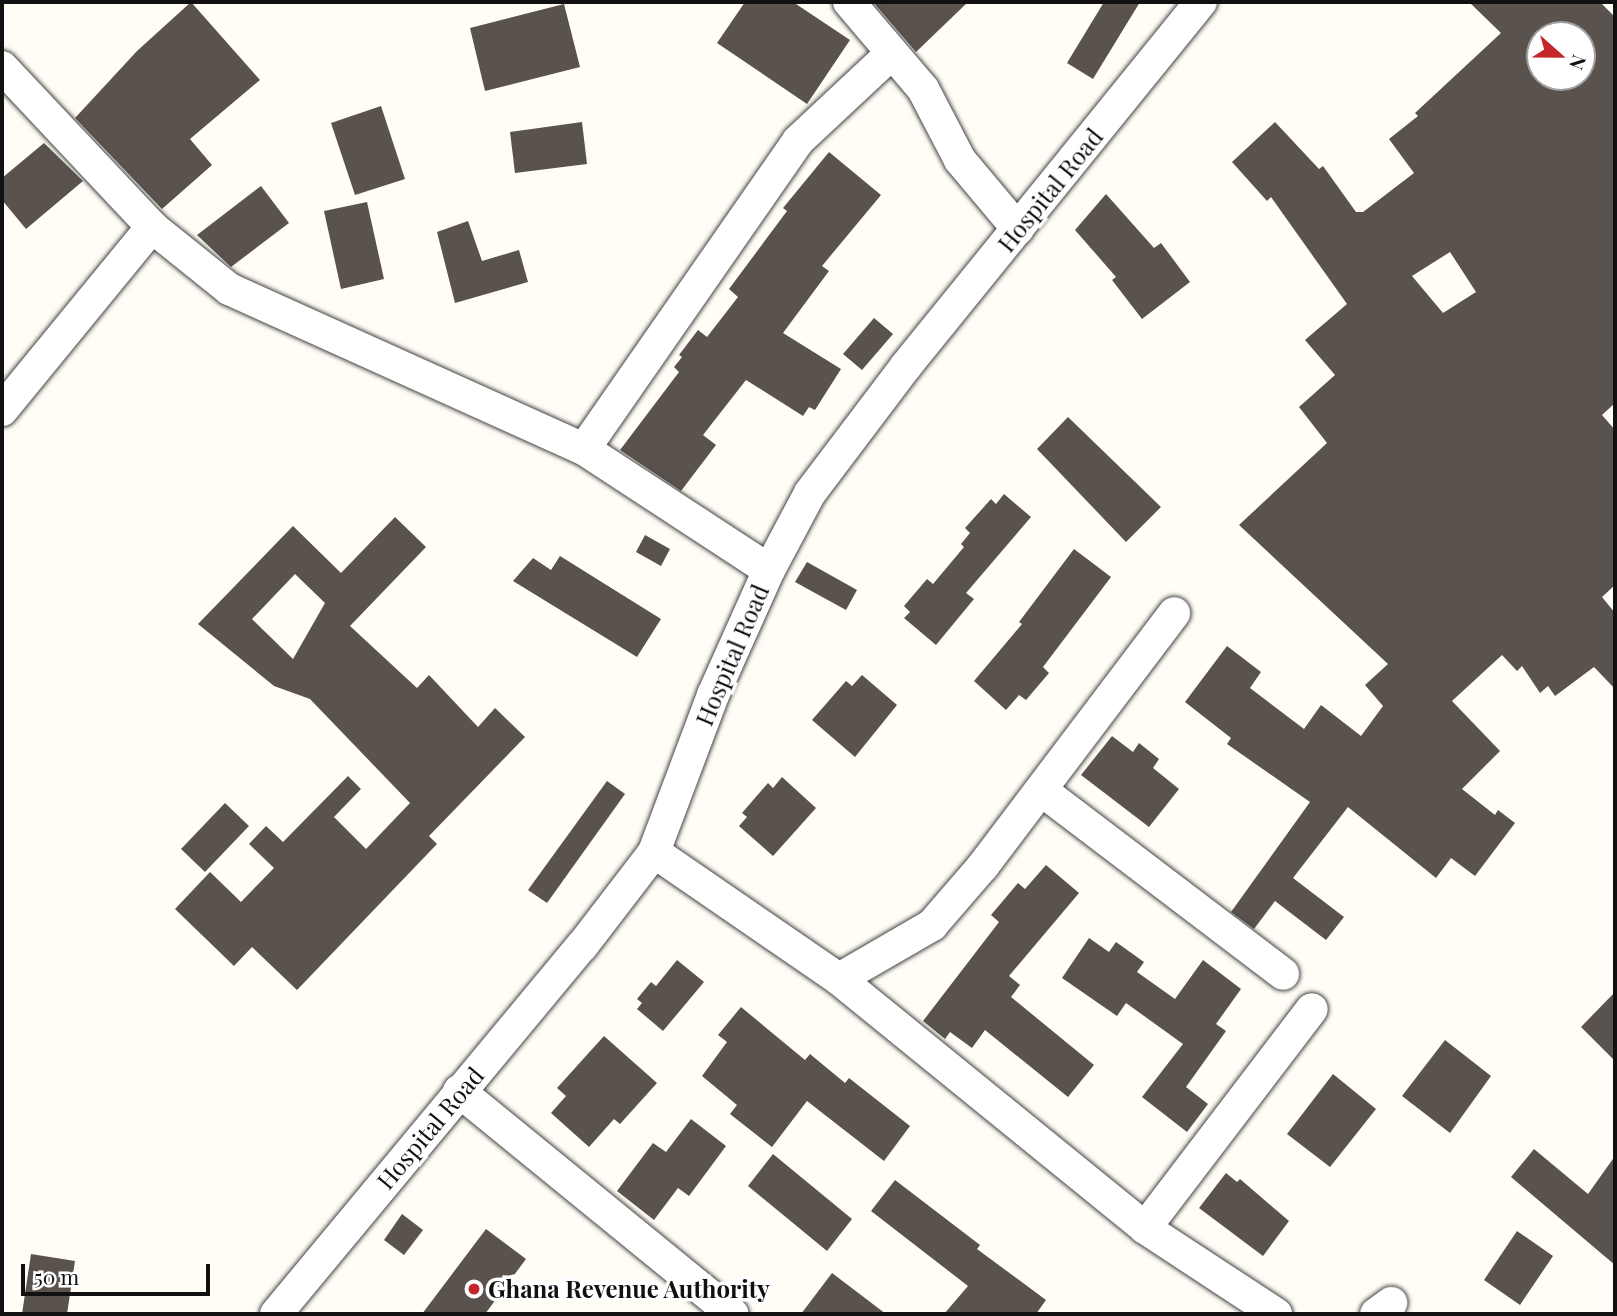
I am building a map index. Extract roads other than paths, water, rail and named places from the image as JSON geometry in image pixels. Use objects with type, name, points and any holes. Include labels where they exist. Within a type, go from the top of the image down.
[{"type":"street","points":[[849,2],[923,89],[960,160],[1018,229]]},
{"type":"street","name":"Hospital Road","points":[[276,1314],[654,852],[713,695],[769,570],[810,493],[1201,2]]},
{"type":"street","points":[[584,450],[798,141],[891,54]]},
{"type":"street","points":[[2,67],[152,227],[229,289],[584,450],[769,570]]},
{"type":"street","points":[[2,410],[152,227]]},
{"type":"street","points":[[839,979],[932,925],[1041,790],[1174,613]]},
{"type":"street","points":[[1041,790],[1283,974]]},
{"type":"street","points":[[654,852],[839,979],[1145,1228],[1276,1314]]},
{"type":"street","points":[[1145,1228],[1312,1009]]},
{"type":"street","points":[[459,1091],[732,1314]]},
{"type":"place","name":"Ghana Revenue Authority","points":[[474,1289]]}]
